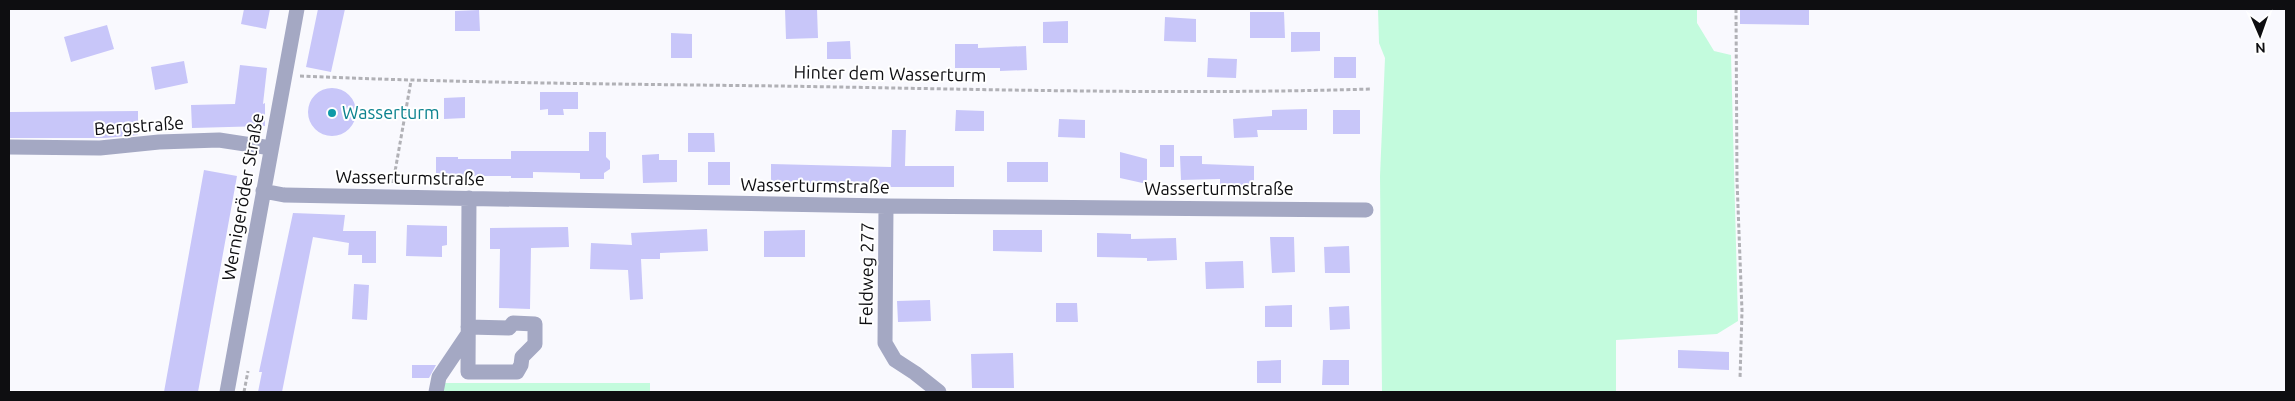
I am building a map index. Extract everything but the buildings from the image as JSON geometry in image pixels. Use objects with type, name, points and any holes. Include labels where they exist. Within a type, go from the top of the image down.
[{"type":"street","name":"Wernigeröder Straße","points":[[227,392],[296,9]]},
{"type":"street","name":"Bergstraße","points":[[9,147],[100,148],[159,142],[219,140],[271,148]]},
{"type":"street","name":"Wasserturmstraße","points":[[263,191],[284,195],[886,206],[1366,210]]},
{"type":"street","points":[[468,331],[509,328],[514,323],[535,324],[534,344],[522,357],[522,365],[518,372],[468,372],[468,331],[469,198]]},
{"type":"street","name":"Feldweg 277","points":[[886,206],[885,343],[895,360],[916,373],[939,392]]},
{"type":"street","points":[[436,392],[439,377],[468,331]]},
{"type":"path","points":[[1736,9],[1737,180],[1742,311],[1740,379]]},
{"type":"path","name":"Hinter dem Wasserturm","points":[[284,75],[411,81],[897,89],[1265,92],[1370,89]]},
{"type":"path","points":[[391,196],[411,81]]},
{"type":"green space","points":[[1378,9],[1697,9],[1697,23],[1714,51],[1731,55],[1738,321],[1717,334],[1616,340],[1616,392],[1382,392],[1380,176],[1385,58],[1379,43]]},
{"type":"green space","points":[[441,383],[650,383],[650,392],[439,392]]},
{"type":"place","name":"Wasserturm","points":[[332,113]]}]
